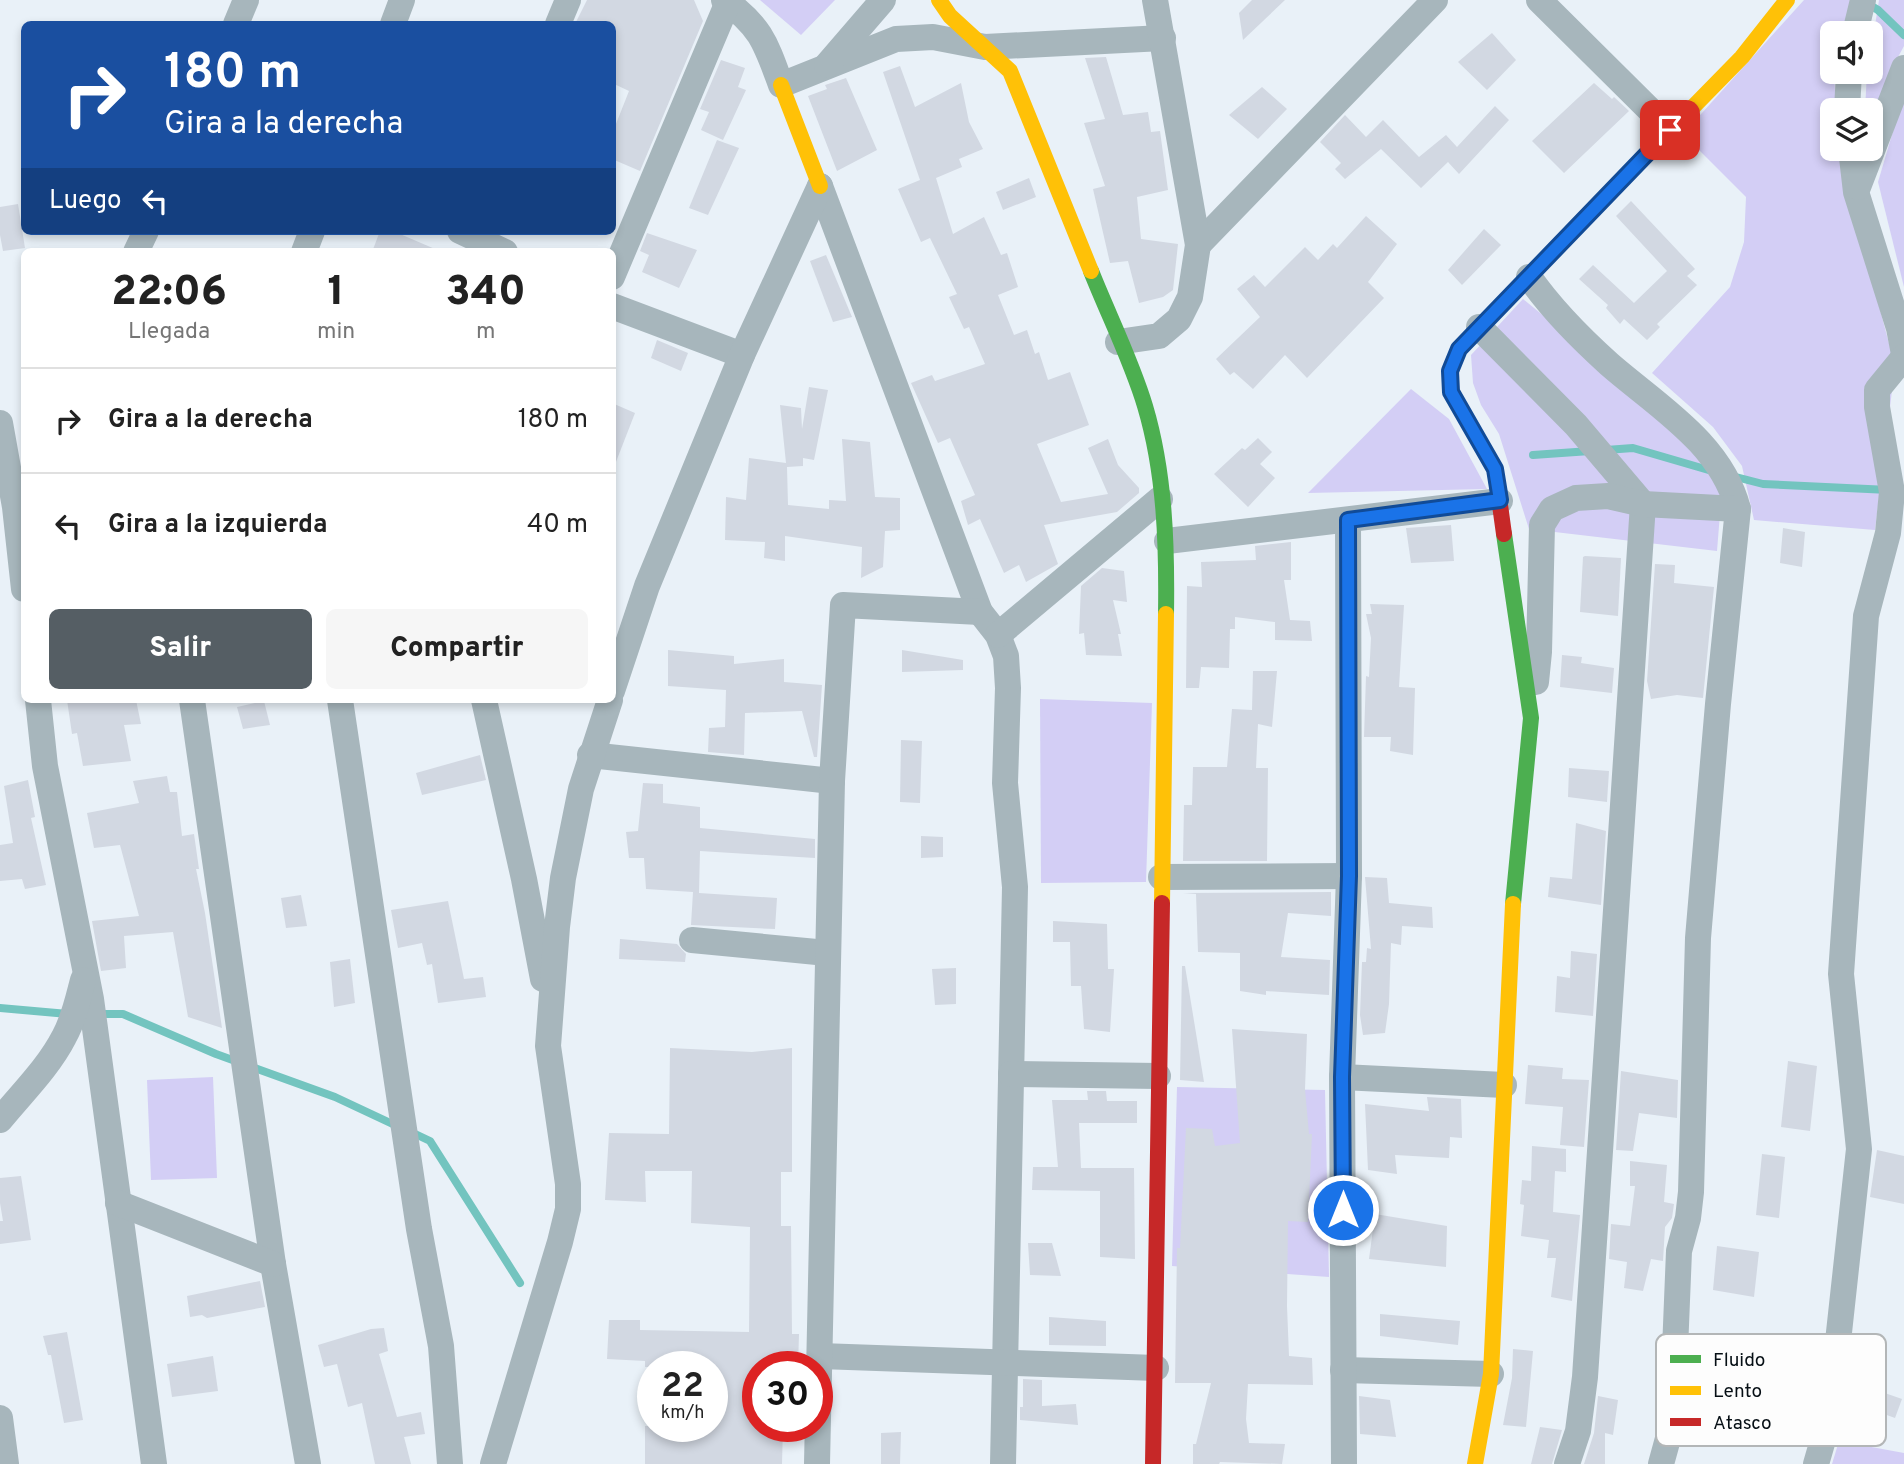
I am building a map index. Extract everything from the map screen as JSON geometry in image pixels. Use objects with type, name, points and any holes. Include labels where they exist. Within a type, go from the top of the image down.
[{"type":"street","points":[[237,21],[246,0]]},
{"type":"street","points":[[394,21],[402,0]]},
{"type":"street","points":[[559,21],[568,0]]},
{"type":"street","points":[[826,67],[883,0]]},
{"type":"street","points":[[939,0],[950,16],[1010,71],[1147,414],[1153,437],[1167,541],[1153,1464]]},
{"type":"street","points":[[1118,342],[1159,337],[1179,319],[1191,297],[1198,246],[1155,0]]},
{"type":"street","points":[[1198,246],[1434,0]]},
{"type":"street","points":[[1539,0],[1670,130]]},
{"type":"street","points":[[1531,718],[1495,469],[1451,392],[1450,371],[1459,349],[1742,57],[1787,0]]},
{"type":"street","points":[[1858,21],[1863,0]]},
{"type":"street","points":[[616,267],[726,1],[755,26],[768,48],[980,612],[998,635],[1006,656],[1008,688],[1005,783],[1014,887],[1003,1464]]},
{"type":"street","points":[[781,85],[896,39],[933,37],[985,47],[1163,38]]},
{"type":"street","points":[[1856,192],[1904,68]]},
{"type":"street","points":[[1839,1334],[1859,1149],[1841,974],[1866,616],[1888,533],[1892,492],[1877,407],[1877,390],[1904,355],[1899,328],[1856,192],[1852,161]]},
{"type":"street","points":[[616,679],[647,586],[742,355],[820,186]]},
{"type":"street","points":[[466,237],[495,248]]},
{"type":"street","points":[[1529,277],[1549,306],[1572,330],[1688,431],[1726,476],[1734,490],[1738,509],[1698,938],[1691,1192],[1688,1219],[1679,1251],[1676,1334]]},
{"type":"street","points":[[616,308],[742,355]]},
{"type":"street","points":[[1479,327],[1576,425],[1643,505],[1585,1377],[1578,1431],[1567,1464]]},
{"type":"street","points":[[0,423],[16,501],[21,556]]},
{"type":"street","points":[[1475,1464],[1491,1374],[1512,914],[1539,652],[1542,525],[1552,509],[1576,498],[1608,496],[1643,505],[1738,509]]},
{"type":"street","points":[[998,635],[1160,499]]},
{"type":"street","points":[[1167,541],[1500,500]]},
{"type":"street","points":[[1344,1464],[1342,1077],[1349,876],[1348,520]]},
{"type":"street","points":[[820,1351],[832,781],[843,605],[980,612]]},
{"type":"street","points":[[38,703],[45,766],[91,999],[154,1464]]},
{"type":"street","points":[[192,703],[273,1264],[308,1464]]},
{"type":"street","points":[[341,703],[419,1229],[442,1346],[450,1464]]},
{"type":"street","points":[[485,703],[524,879],[550,1016]]},
{"type":"street","points":[[493,1464],[568,1209],[568,1184],[548,1046],[556,927],[563,877],[590,755],[609,703]]},
{"type":"street","points":[[590,755],[832,781]]},
{"type":"street","points":[[1161,877],[1349,876]]},
{"type":"street","points":[[692,940],[827,953]]},
{"type":"street","points":[[0,1120],[46,1065],[64,1037],[76,1009],[85,971]]},
{"type":"street","points":[[1011,1074],[1158,1076]]},
{"type":"street","points":[[1342,1077],[1504,1085]]},
{"type":"street","points":[[118,1203],[273,1264]]},
{"type":"street","points":[[833,1356],[1156,1368]]},
{"type":"street","points":[[1343,1370],[1491,1374]]},
{"type":"street","points":[[0,1418],[6,1464]]},
{"type":"street","points":[[817,1464],[818,1442]]},
{"type":"street","points":[[1661,1464],[1666,1446]]},
{"type":"street","points":[[1816,1464],[1821,1446]]},
{"type":"shaded area","points":[[760,0],[835,0],[801,35]]},
{"type":"shaded area","points":[[1804,0],[1853,0],[1846,21],[1820,21],[1820,84],[1835,84],[1835,98],[1820,98],[1820,161],[1844,161],[1895,366],[1875,530],[1754,520],[1742,466],[1713,427],[1652,373],[1730,287],[1744,242],[1746,197],[1683,134]]},
{"type":"shaded area","points":[[1879,0],[1904,0],[1904,46],[1891,70],[1881,98],[1866,98],[1866,84],[1883,84],[1883,21],[1876,21]]},
{"type":"shaded area","points":[[1904,94],[1904,287],[1878,182]]},
{"type":"shaded area","points":[[1523,299],[1674,423],[1722,489],[1717,551],[1529,529],[1499,434],[1481,405],[1473,383],[1471,355]]},
{"type":"shaded area","points":[[1411,389],[1449,419],[1487,489],[1308,493]]},
{"type":"shaded area","points":[[1040,699],[1152,703],[1146,882],[1041,883]]},
{"type":"shaded area","points":[[213,1077],[217,1178],[151,1180],[147,1080]]},
{"type":"shaded area","points":[[1177,1087],[1325,1090],[1329,1277],[1172,1266]]},
{"type":"shaded area","points":[[1837,1446],[1866,1446],[1904,1453],[1904,1464],[1832,1464]]},
{"type":"building","points":[[587,0],[694,0],[703,21],[640,171],[616,161],[616,124],[629,91],[616,85],[616,21],[576,21]]},
{"type":"building","points":[[1252,0],[1285,0],[1243,40],[1239,13]]},
{"type":"building","points":[[1492,33],[1516,60],[1487,90],[1458,62]]},
{"type":"building","points":[[1106,57],[1123,115],[1148,112],[1151,132],[1160,131],[1168,190],[1137,197],[1141,239],[1178,244],[1173,290],[1163,297],[1139,303],[1128,261],[1110,263],[1093,189],[1105,186],[1084,123],[1105,119],[1085,58]]},
{"type":"building","points":[[721,60],[745,68],[738,87],[746,90],[723,140],[701,130],[709,112],[700,109]]},
{"type":"building","points":[[900,66],[915,107],[961,83],[969,122],[983,149],[959,159],[962,167],[936,178],[953,234],[984,217],[1001,255],[1007,253],[1018,287],[998,295],[1014,335],[1027,330],[1035,354],[1039,352],[1048,380],[1070,372],[1089,425],[1037,444],[1061,502],[1108,494],[1088,448],[1108,439],[1118,465],[1139,488],[1139,493],[1117,512],[1044,525],[1058,564],[1026,582],[1019,565],[1004,573],[980,519],[968,525],[961,501],[975,495],[950,438],[938,443],[911,383],[932,375],[935,381],[985,364],[969,327],[964,329],[949,297],[957,294],[930,238],[921,242],[898,189],[920,180],[883,72]]},
{"type":"building","points":[[846,78],[877,150],[837,171],[808,96],[827,89],[825,85]]},
{"type":"building","points":[[1594,83],[1629,111],[1564,173],[1532,141]]},
{"type":"building","points":[[1262,87],[1287,109],[1258,139],[1229,115]]},
{"type":"building","points":[[1495,106],[1509,120],[1459,174],[1448,162],[1421,188],[1381,149],[1345,179],[1335,169],[1341,163],[1320,142],[1345,115],[1366,137],[1383,120],[1419,157],[1446,135],[1457,147]]},
{"type":"building","points":[[717,140],[739,148],[708,215],[689,208]]},
{"type":"building","points":[[1029,178],[1036,197],[1003,210],[996,192]]},
{"type":"building","points":[[1631,201],[1695,269],[1687,276],[1697,285],[1657,324],[1660,327],[1647,340],[1624,319],[1620,324],[1606,308],[1608,305],[1579,279],[1593,265],[1634,303],[1667,271],[1616,216]]},
{"type":"building","points":[[18,204],[25,248],[3,251],[0,207]]},
{"type":"building","points":[[1366,216],[1397,244],[1368,282],[1384,298],[1307,378],[1285,355],[1253,389],[1234,372],[1230,375],[1216,359],[1260,317],[1237,289],[1254,275],[1265,287],[1305,247],[1318,260],[1333,244],[1337,248]]},
{"type":"building","points":[[1484,229],[1501,245],[1462,285],[1448,270]]},
{"type":"building","points":[[647,233],[697,250],[679,288],[642,272],[649,255],[640,251]]},
{"type":"building","points":[[378,235],[402,235],[433,248],[374,248]]},
{"type":"building","points":[[826,255],[852,317],[833,322],[810,261]]},
{"type":"building","points":[[657,340],[688,353],[681,371],[651,358]]},
{"type":"building","points":[[809,387],[828,390],[814,460],[803,458],[803,466],[787,467],[788,505],[829,509],[829,500],[846,501],[842,439],[870,442],[875,497],[900,498],[900,530],[885,531],[883,567],[861,578],[862,547],[785,536],[785,561],[764,558],[765,542],[725,540],[726,497],[746,500],[749,458],[786,463],[780,405],[801,408],[802,429]]},
{"type":"building","points":[[616,405],[635,413],[616,462]]},
{"type":"building","points":[[1258,438],[1272,452],[1260,464],[1275,478],[1248,507],[1214,474],[1242,448],[1245,450]]},
{"type":"building","points":[[1451,525],[1454,561],[1411,563],[1406,528]]},
{"type":"building","points":[[1783,528],[1805,532],[1802,567],[1780,563]]},
{"type":"building","points":[[1291,542],[1291,580],[1284,580],[1290,620],[1310,621],[1312,641],[1275,640],[1275,622],[1235,617],[1235,629],[1230,629],[1229,668],[1201,667],[1199,688],[1186,688],[1187,586],[1202,587],[1201,562],[1256,560],[1255,546]]},
{"type":"building","points":[[1585,556],[1621,558],[1618,616],[1580,612]]},
{"type":"building","points":[[1655,564],[1675,565],[1674,583],[1714,587],[1703,698],[1677,695],[1651,699],[1647,681]]},
{"type":"building","points":[[1102,568],[1124,571],[1127,602],[1113,600],[1121,634],[1118,634],[1122,656],[1086,655],[1084,633],[1079,634],[1081,586]]},
{"type":"building","points":[[1370,604],[1404,605],[1399,687],[1415,688],[1413,755],[1390,751],[1391,737],[1364,737],[1366,676],[1369,677],[1371,638],[1366,614],[1372,614]]},
{"type":"building","points":[[668,650],[734,656],[734,664],[784,659],[784,682],[822,685],[817,757],[814,757],[802,711],[745,713],[744,755],[708,752],[709,728],[725,727],[726,690],[668,686]]},
{"type":"building","points":[[902,650],[963,660],[963,670],[902,672]]},
{"type":"building","points":[[1562,655],[1582,657],[1581,663],[1614,668],[1612,693],[1560,687]]},
{"type":"building","points":[[1253,671],[1277,671],[1272,727],[1258,724],[1256,768],[1268,768],[1267,861],[1183,861],[1184,805],[1192,805],[1193,767],[1227,767],[1232,709],[1252,710]]},
{"type":"building","points":[[67,703],[137,703],[141,724],[124,725],[131,761],[83,766],[77,733],[72,734]]},
{"type":"building","points":[[264,703],[270,725],[243,729],[237,707]]},
{"type":"building","points":[[901,740],[922,741],[920,803],[900,802]]},
{"type":"building","points":[[480,755],[486,780],[422,795],[416,773]]},
{"type":"building","points":[[1569,768],[1609,771],[1607,802],[1568,797]]},
{"type":"building","points":[[167,776],[170,792],[177,792],[182,836],[194,834],[199,869],[196,869],[222,1028],[188,1017],[173,932],[124,936],[126,968],[101,971],[92,921],[139,916],[120,845],[94,848],[87,813],[139,803],[133,781]]},
{"type":"building","points":[[28,780],[35,817],[31,818],[46,885],[25,889],[22,879],[0,881],[0,845],[13,843],[4,786]]},
{"type":"building","points":[[643,783],[663,784],[663,803],[700,807],[700,828],[815,839],[815,858],[700,851],[699,893],[777,898],[775,929],[691,925],[693,892],[646,889],[644,858],[629,858],[626,832],[638,831]]},
{"type":"building","points":[[1576,823],[1606,831],[1601,905],[1548,897],[1550,877],[1572,879]]},
{"type":"building","points":[[921,836],[943,837],[943,857],[921,858]]},
{"type":"building","points":[[1365,877],[1387,878],[1389,903],[1432,907],[1433,928],[1402,926],[1401,945],[1391,943],[1385,1033],[1363,1035],[1360,1015],[1362,962],[1366,962],[1367,948],[1371,949]]},
{"type":"building","points":[[1331,892],[1331,916],[1288,913],[1281,957],[1330,960],[1329,995],[1266,991],[1266,995],[1240,991],[1240,953],[1198,952],[1196,894],[1183,893]]},
{"type":"building","points":[[301,895],[307,926],[286,928],[281,898]]},
{"type":"building","points":[[448,901],[464,979],[483,977],[486,997],[438,1003],[432,964],[427,965],[422,943],[398,948],[391,910]]},
{"type":"building","points":[[1053,921],[1107,924],[1108,969],[1114,969],[1110,1032],[1084,1029],[1081,986],[1071,986],[1070,942],[1053,942]]},
{"type":"building","points":[[620,939],[677,944],[686,954],[685,962],[619,959]]},
{"type":"building","points":[[1571,951],[1597,954],[1593,1016],[1555,1012],[1557,976],[1570,978]]},
{"type":"building","points":[[350,959],[355,1003],[334,1007],[330,962]]},
{"type":"building","points":[[1182,966],[1185,966],[1204,1082],[1180,1080]]},
{"type":"building","points":[[956,968],[956,1004],[935,1005],[932,969]]},
{"type":"building","points":[[1232,1029],[1307,1034],[1305,1089],[1309,1134],[1312,1134],[1308,1222],[1288,1221],[1287,1306],[1289,1356],[1312,1358],[1313,1385],[1248,1384],[1246,1419],[1249,1443],[1285,1444],[1282,1464],[1193,1464],[1193,1444],[1196,1444],[1211,1383],[1175,1383],[1177,1248],[1180,1248],[1186,1128],[1212,1129],[1215,1146],[1240,1143]]},
{"type":"building","points":[[670,1048],[752,1052],[792,1048],[792,1172],[781,1172],[781,1226],[791,1226],[792,1334],[799,1334],[798,1351],[742,1351],[742,1442],[783,1442],[782,1464],[645,1464],[645,1442],[728,1442],[728,1351],[637,1351],[637,1361],[607,1359],[609,1320],[640,1320],[640,1330],[749,1332],[750,1227],[691,1223],[692,1171],[645,1171],[646,1202],[605,1200],[609,1133],[669,1134]]},
{"type":"building","points":[[1788,1061],[1817,1066],[1810,1131],[1781,1127]]},
{"type":"building","points":[[1528,1065],[1563,1068],[1562,1079],[1589,1080],[1584,1147],[1560,1145],[1563,1107],[1525,1104]]},
{"type":"building","points":[[1621,1071],[1678,1080],[1677,1118],[1639,1113],[1633,1151],[1616,1150]]},
{"type":"building","points":[[1087,1091],[1106,1091],[1107,1101],[1137,1101],[1137,1123],[1079,1123],[1081,1168],[1134,1168],[1135,1259],[1100,1257],[1100,1191],[1032,1190],[1033,1167],[1058,1167],[1052,1100],[1088,1100]]},
{"type":"building","points":[[1427,1097],[1461,1099],[1462,1138],[1450,1137],[1449,1158],[1395,1155],[1397,1174],[1368,1170],[1365,1104],[1429,1111]]},
{"type":"building","points":[[1532,1146],[1566,1149],[1566,1172],[1555,1171],[1553,1212],[1580,1215],[1572,1301],[1551,1297],[1556,1258],[1547,1258],[1549,1240],[1521,1236],[1524,1205],[1520,1204],[1522,1180],[1531,1181]]},
{"type":"building","points":[[1877,1150],[1904,1156],[1904,1204],[1870,1197]]},
{"type":"building","points":[[1762,1154],[1785,1157],[1779,1218],[1756,1215]]},
{"type":"building","points":[[1630,1161],[1667,1165],[1664,1202],[1674,1204],[1672,1218],[1665,1227],[1663,1261],[1651,1259],[1643,1291],[1624,1288],[1627,1262],[1609,1259],[1611,1224],[1630,1226],[1635,1186],[1630,1186]]},
{"type":"building","points":[[21,1176],[31,1240],[0,1244],[0,1221],[3,1221],[0,1178]]},
{"type":"building","points":[[1375,1214],[1447,1226],[1446,1267],[1369,1259]]},
{"type":"building","points":[[1028,1243],[1052,1243],[1061,1276],[1030,1275]]},
{"type":"building","points":[[1717,1246],[1759,1252],[1754,1297],[1713,1290]]},
{"type":"building","points":[[260,1281],[265,1307],[207,1318],[202,1315],[190,1317],[187,1296]]},
{"type":"building","points":[[1380,1314],[1460,1321],[1458,1345],[1380,1336]]},
{"type":"building","points":[[1049,1317],[1106,1321],[1106,1346],[1049,1345]]},
{"type":"building","points":[[384,1328],[388,1351],[379,1354],[397,1417],[421,1412],[425,1434],[404,1437],[411,1464],[375,1464],[362,1403],[348,1407],[337,1364],[324,1367],[318,1345],[371,1329]]},
{"type":"building","points":[[67,1332],[83,1420],[64,1423],[51,1355],[48,1355],[43,1336]]},
{"type":"building","points":[[1513,1349],[1533,1351],[1526,1427],[1503,1425],[1512,1378]]},
{"type":"building","points":[[213,1356],[218,1391],[172,1397],[167,1364]]},
{"type":"building","points":[[1023,1379],[1042,1380],[1042,1406],[1076,1404],[1078,1425],[1020,1420]]},
{"type":"building","points":[[1886,1393],[1902,1399],[1895,1418],[1886,1415]]},
{"type":"building","points":[[1359,1396],[1390,1400],[1396,1437],[1360,1434]]},
{"type":"building","points":[[1598,1396],[1618,1400],[1613,1435],[1605,1433],[1605,1464],[1584,1464],[1594,1433]]},
{"type":"building","points":[[1540,1427],[1562,1430],[1552,1464],[1531,1464]]},
{"type":"building","points":[[901,1432],[900,1464],[881,1464],[881,1433]]},
{"type":"waterway","points":[[1865,2],[1878,10],[1904,35]]},
{"type":"waterway","points":[[1606,450],[1633,448],[1712,471]]},
{"type":"waterway","points":[[1533,455],[1590,451]]},
{"type":"waterway","points":[[1732,476],[1763,484],[1889,490]]},
{"type":"waterway","points":[[0,1008],[68,1014]]},
{"type":"waterway","points":[[98,1014],[123,1014],[216,1054],[335,1097],[399,1127]]},
{"type":"waterway","points":[[411,1132],[430,1141],[520,1283]]},
{"type":"traffic: fast","points":[[1091,271],[1133,372],[1152,431],[1163,509],[1166,614]]},
{"type":"traffic: fast","points":[[1504,534],[1531,718],[1513,904]]},
{"type":"traffic: slow","points":[[939,0],[950,16],[1010,71],[1091,271]]},
{"type":"traffic: slow","points":[[1599,203],[1742,57],[1787,0]]},
{"type":"traffic: slow","points":[[781,85],[820,186]]},
{"type":"traffic: slow","points":[[1162,903],[1166,614]]},
{"type":"traffic: slow","points":[[1475,1464],[1491,1374],[1513,904]]},
{"type":"traffic: jam","points":[[1504,534],[1495,469],[1451,392],[1450,371],[1459,349],[1599,203]]},
{"type":"traffic: jam","points":[[1153,1464],[1162,903]]},
{"type":"route","points":[[1343,1210],[1342,1077],[1349,876],[1348,520],[1500,500],[1495,469],[1451,392],[1450,371],[1459,349],[1670,130]]}]
